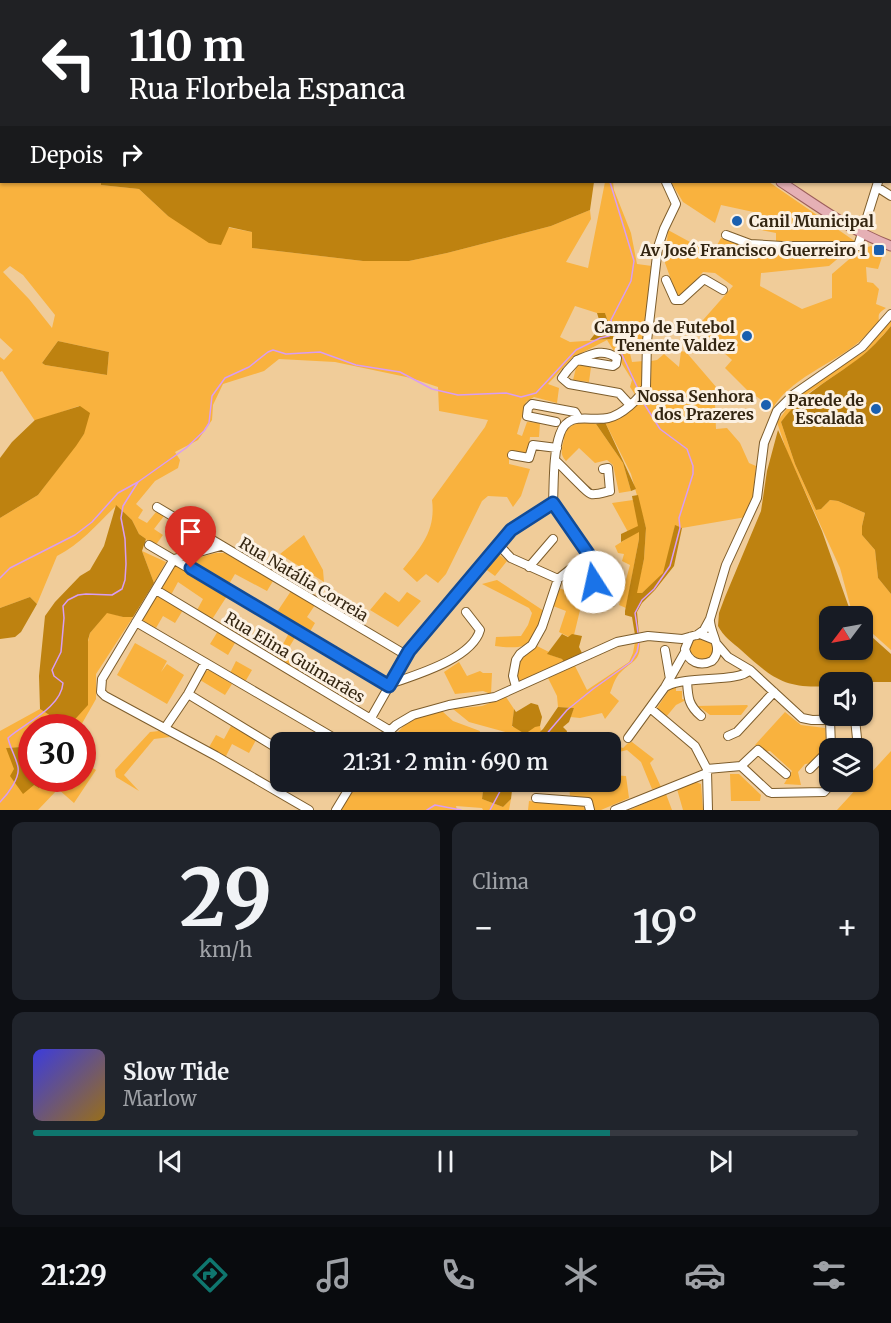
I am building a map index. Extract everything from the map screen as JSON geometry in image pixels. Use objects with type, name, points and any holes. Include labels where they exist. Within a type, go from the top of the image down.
[{"type":"main road","points":[[783,183],[862,234],[891,246]]},
{"type":"street","points":[[612,602],[589,596],[598,568],[553,503],[557,448],[563,427],[582,418],[600,420],[614,417],[630,405],[646,387],[647,341],[658,247],[676,204],[666,183]]},
{"type":"street","points":[[726,236],[750,244],[858,246],[877,184],[891,196]]},
{"type":"street","points":[[666,280],[675,300],[681,300],[704,279],[723,290]]},
{"type":"street","points":[[628,738],[673,675],[685,650],[687,640],[704,630],[710,619],[726,566],[757,498],[764,443],[777,411],[794,394],[862,347],[891,314]]},
{"type":"street","points":[[578,360],[562,378],[564,382],[619,393],[630,405]]},
{"type":"street","points":[[556,422],[527,416],[528,408],[532,404],[584,410],[582,418]]},
{"type":"street","points":[[512,455],[529,458],[533,445],[538,444],[557,448]]},
{"type":"street","points":[[556,461],[586,492],[591,494],[610,491],[608,468],[603,469]]},
{"type":"street","points":[[371,718],[406,655],[498,544],[518,524],[553,503]]},
{"type":"street","name":"Rua Natália Correia","points":[[157,507],[406,655]]},
{"type":"street","points":[[530,567],[553,539]]},
{"type":"street","points":[[498,544],[511,558],[558,579]]},
{"type":"street","points":[[149,545],[389,685]]},
{"type":"street","points":[[220,546],[174,559],[102,681],[101,692],[309,810]]},
{"type":"street","points":[[516,687],[513,676],[516,660],[532,645],[543,627],[558,579],[573,567]]},
{"type":"street","name":"Rua Elina Guimarães","points":[[156,590],[389,730]]},
{"type":"street","points":[[389,685],[435,668],[466,649],[480,630],[466,612]]},
{"type":"street","points":[[710,619],[711,631],[718,652],[712,661]]},
{"type":"street","points":[[136,622],[323,732]]},
{"type":"street","points":[[389,730],[413,715],[446,705],[487,699],[617,642],[635,637],[682,639],[694,636],[709,637],[728,657],[750,670],[802,718],[819,720]]},
{"type":"street","points":[[661,637],[678,643],[690,660],[695,662],[706,664],[728,657]]},
{"type":"street","points":[[665,650],[673,675]]},
{"type":"street","points":[[673,675],[687,664],[695,662]]},
{"type":"street","points":[[165,728],[205,663]]},
{"type":"street","points":[[665,687],[677,682],[739,676],[750,670]]},
{"type":"street","points":[[687,681],[690,704],[701,716]]},
{"type":"street","points":[[728,736],[737,732],[774,692]]},
{"type":"street","points":[[188,694],[270,744]]},
{"type":"street","points":[[650,708],[695,746],[707,771],[708,810]]},
{"type":"street","points":[[615,810],[707,771],[741,766],[758,750],[786,774]]},
{"type":"street","points":[[810,769],[819,760]]},
{"type":"street","points":[[741,766],[772,793],[824,792]]},
{"type":"street","points":[[336,810],[347,792]]},
{"type":"street","points":[[536,798],[589,806]]},
{"type":"shaded area","points":[[0,183],[101,183],[101,185],[139,189],[168,216],[252,232],[252,248],[363,261],[409,261],[447,253],[551,226],[590,210],[591,219],[566,262],[588,268],[605,183],[613,183],[631,233],[637,264],[652,266],[643,344],[631,343],[629,349],[632,362],[644,361],[644,385],[636,396],[630,387],[632,380],[607,340],[572,358],[548,384],[559,388],[557,403],[534,397],[526,402],[517,434],[522,436],[527,422],[540,423],[539,437],[530,437],[528,453],[509,452],[509,464],[530,469],[521,496],[513,507],[507,497],[488,496],[482,501],[446,574],[438,583],[426,574],[417,582],[403,569],[426,538],[432,521],[432,500],[488,420],[439,411],[438,387],[411,378],[335,362],[279,359],[264,371],[223,384],[213,405],[212,420],[198,440],[175,452],[180,460],[178,468],[155,481],[136,504],[143,510],[138,518],[147,523],[156,512],[164,516],[154,529],[163,535],[155,546],[139,534],[132,520],[116,506],[81,540],[57,556],[37,604],[30,597],[0,608],[0,518],[38,495],[84,434],[79,406],[35,421],[2,371],[0,372],[0,357],[4,360],[13,350],[0,338]],"holes":[[[10,266],[23,275],[55,315],[52,328],[3,272]],[[575,306],[597,313],[605,313],[614,339],[570,342],[560,337]],[[58,341],[109,352],[107,375],[42,363]]]},
{"type":"shaded area","points":[[101,183],[594,183],[590,210],[551,226],[409,261],[363,261],[252,248],[252,232],[229,227],[221,245],[209,243],[168,216],[139,189],[101,185]]},
{"type":"shaded area","points":[[672,183],[770,183],[856,242],[776,241],[776,233],[756,229],[758,213],[721,205],[715,223],[683,202]]},
{"type":"shaded area","points":[[668,230],[712,254],[721,238],[750,248],[769,250],[848,250],[829,266],[761,273],[760,286],[802,309],[832,298],[832,274],[861,249],[871,246],[884,251],[878,269],[866,267],[867,282],[873,283],[879,289],[876,304],[886,308],[879,314],[879,322],[859,342],[789,389],[772,410],[725,368],[732,360],[696,328],[733,286],[715,273],[703,272],[682,296],[677,296],[665,263]]},
{"type":"shaded area","points":[[597,313],[605,313],[614,339],[590,340],[601,326]]},
{"type":"shaded area","points":[[891,320],[891,326],[859,359],[804,396],[781,422],[795,464],[816,510],[822,508],[830,500],[838,501],[865,513],[862,535],[875,550],[878,578],[891,594],[891,650],[873,634],[873,606],[850,606],[840,568],[787,452],[777,422],[791,403],[807,389],[865,351]]},
{"type":"shaded area","points":[[891,326],[891,594],[878,578],[875,550],[862,535],[865,513],[838,501],[830,500],[821,509],[816,510],[795,464],[781,422],[807,395],[867,352]]},
{"type":"shaded area","points":[[58,341],[109,352],[107,375],[42,363]]},
{"type":"shaded area","points":[[681,351],[686,352],[723,395],[715,402],[716,429],[727,428],[740,443],[749,463],[756,466],[752,503],[746,517],[682,528],[675,526],[664,573],[642,593],[636,593],[644,559],[646,528],[631,474],[605,422],[629,410],[645,398],[650,386],[651,361],[657,360],[664,354],[679,367]]},
{"type":"shaded area","points":[[577,364],[591,367],[589,382],[573,380]]},
{"type":"shaded area","points":[[80,406],[90,413],[84,434],[76,446],[38,495],[0,518],[0,458],[12,442],[35,420]]},
{"type":"shaded area","points":[[587,421],[596,424],[623,463],[631,491],[619,493],[613,465],[607,460],[595,463],[579,448],[566,461],[562,456],[563,438],[567,430],[579,422]]},
{"type":"shaded area","points":[[605,422],[636,489],[631,491],[623,463],[596,424]]},
{"type":"shaded area","points":[[778,430],[822,531],[848,606],[819,606],[819,660],[873,660],[873,638],[891,654],[891,682],[873,682],[873,672],[819,672],[819,687],[790,684],[762,668],[728,639],[718,626],[719,613],[761,511],[767,471]]},
{"type":"shaded area","points":[[638,495],[646,528],[644,559],[637,593],[642,593],[663,573],[675,525],[682,528],[674,566],[642,603],[637,612],[639,634],[635,635],[632,617],[625,615],[625,611],[639,532],[621,542],[621,534],[638,526],[632,496]]},
{"type":"shaded area","points":[[633,500],[639,526],[628,532],[612,503]]},
{"type":"shaded area","points":[[116,505],[132,520],[139,534],[146,539],[142,551],[154,583],[133,617],[107,613],[90,633],[88,640],[88,705],[80,714],[48,714],[40,709],[39,676],[45,616],[80,576],[90,570],[104,546]]},
{"type":"shaded area","points":[[181,526],[205,541],[205,546],[191,548],[175,538]]},
{"type":"shaded area","points":[[639,531],[626,608],[619,605],[630,565],[622,561],[624,554],[618,553],[615,546]]},
{"type":"shaded area","points":[[304,535],[323,570],[324,582],[280,554]]},
{"type":"shaded area","points":[[142,551],[166,562],[154,583]]},
{"type":"shaded area","points":[[496,552],[507,561],[495,576],[484,568]]},
{"type":"shaded area","points":[[225,553],[273,581],[267,591],[235,574],[229,584],[192,565],[193,559]]},
{"type":"shaded area","points":[[177,564],[227,596],[211,621],[196,612],[203,599],[178,582],[171,595],[161,589],[174,565]]},
{"type":"shaded area","points":[[497,580],[544,611],[533,637],[523,646],[495,646],[496,637],[521,636],[532,613],[529,608],[482,584]]},
{"type":"shaded area","points":[[587,581],[574,635],[569,637],[559,632],[566,611],[553,606],[559,588],[576,594],[583,582]]},
{"type":"shaded area","points":[[291,591],[315,605],[307,617],[315,623],[308,635],[275,615]]},
{"type":"shaded area","points":[[385,592],[399,602],[407,592],[421,601],[398,627],[370,610]]},
{"type":"shaded area","points":[[155,595],[183,610],[175,623],[163,616],[156,628],[143,621]]},
{"type":"shaded area","points":[[30,597],[37,604],[21,632],[15,637],[0,639],[0,608]]},
{"type":"shaded area","points":[[107,612],[123,617],[133,617],[96,674],[96,699],[87,714],[71,714],[90,633]]},
{"type":"shaded area","points":[[218,631],[235,643],[228,655],[210,644]]},
{"type":"shaded area","points":[[289,633],[296,636],[288,649],[296,654],[289,666],[275,659]]},
{"type":"shaded area","points":[[562,634],[568,637],[572,634],[582,636],[579,647],[582,653],[564,662],[562,659],[547,654]]},
{"type":"shaded area","points":[[707,640],[713,645],[714,652],[709,659],[702,660],[690,654],[688,647],[692,641]]},
{"type":"shaded area","points":[[640,641],[638,656],[614,682],[610,693],[619,701],[605,719],[602,713],[580,718],[570,717],[574,708],[558,707],[557,696],[548,678],[575,666],[587,690],[629,662],[635,642]]},
{"type":"shaded area","points":[[135,643],[167,661],[161,672],[167,664],[184,675],[167,704],[117,675]]},
{"type":"shaded area","points":[[535,645],[564,662],[517,681],[515,677],[522,656]]},
{"type":"shaded area","points":[[236,661],[252,670],[245,682],[230,673]]},
{"type":"shaded area","points":[[459,662],[467,676],[480,671],[492,673],[491,694],[483,691],[455,694],[444,672]]},
{"type":"shaded area","points":[[209,670],[232,684],[225,695],[200,680],[204,672]]},
{"type":"shaded area","points":[[676,685],[676,691],[682,691],[682,699],[686,700],[676,705],[666,717],[657,708],[671,687]]},
{"type":"shaded area","points":[[506,697],[514,709],[512,727],[540,726],[541,731],[505,732],[469,722],[453,709],[482,706]]},
{"type":"shaded area","points":[[531,703],[538,705],[542,717],[540,726],[528,732],[522,732],[512,726],[514,709],[516,712]]},
{"type":"shaded area","points":[[747,705],[741,715],[710,715],[701,708],[697,710],[696,706]]},
{"type":"shaded area","points":[[558,707],[574,708],[569,722],[563,727],[567,732],[540,732]]},
{"type":"shaded area","points":[[40,709],[48,714],[31,714]]},
{"type":"shaded area","points":[[442,711],[453,721],[480,731],[397,732],[409,722]]},
{"type":"shaded area","points":[[785,712],[801,725],[825,728],[826,738],[819,738],[819,756],[813,763],[805,764],[798,772],[801,785],[784,784],[792,771],[770,751],[763,752],[755,745]]},
{"type":"shaded area","points":[[18,721],[18,747],[6,748],[18,764],[18,792],[55,792],[38,810],[0,810],[0,731]]},
{"type":"shaded area","points":[[231,726],[256,740],[249,753],[232,744],[225,758],[208,749],[216,735],[224,739]]},
{"type":"shaded area","points":[[159,731],[170,737],[154,739],[124,775],[139,791],[116,777],[115,770],[150,732]]},
{"type":"shaded area","points":[[632,742],[654,759],[650,763],[661,787],[652,789],[641,762],[627,750],[621,752],[621,747]]},
{"type":"shaded area","points":[[18,747],[18,787],[10,776],[14,769],[6,748]]},
{"type":"shaded area","points":[[891,751],[891,810],[837,810],[853,792],[873,792],[873,771]]},
{"type":"shaded area","points":[[730,774],[739,774],[761,795],[760,801],[731,801]]},
{"type":"shaded area","points":[[621,776],[626,776],[629,798],[601,810],[594,810],[591,799],[570,797],[570,792],[621,792]]},
{"type":"shaded area","points":[[696,782],[701,784],[703,810],[683,810],[677,789]]},
{"type":"shaded area","points":[[61,792],[81,792],[74,803]]},
{"type":"shaded area","points":[[352,792],[483,792],[482,799],[503,807],[511,799],[509,810],[483,810],[482,808],[456,806],[457,810],[340,810]]},
{"type":"shaded area","points":[[483,792],[512,792],[511,799],[503,807],[482,799]]},
{"type":"shaded area","points":[[666,794],[672,810],[629,810]]},
{"type":"shaded area","points":[[529,801],[583,806],[586,810],[528,810]]},
{"type":"waterway","points":[[610,183],[634,261],[631,281],[611,320],[617,344],[639,391]]},
{"type":"waterway","points":[[0,802],[13,786],[18,771],[8,738],[41,714],[61,692],[63,683],[54,676],[52,670],[61,652],[63,606],[68,600],[78,595],[112,595],[122,589],[126,564],[121,518],[123,506],[138,482],[186,448],[204,431],[209,423],[212,396],[225,378],[249,367],[273,350],[286,354],[320,352],[356,365],[400,372],[432,389],[458,395],[506,393],[521,397],[536,393],[576,350],[609,336],[614,331]]},
{"type":"waterway","points":[[638,633],[635,613],[642,600],[654,589],[670,566],[680,528],[679,518],[693,474],[693,466],[687,449],[660,429],[643,402]]},
{"type":"waterway","points":[[0,578],[10,568],[75,535],[92,522],[118,493],[138,482]]},
{"type":"waterway","points":[[548,732],[567,710],[631,662],[637,652],[639,642]]},
{"type":"waterway","points":[[490,810],[500,792]]},
{"type":"waterway","points":[[427,810],[435,805],[461,810]]},
{"type":"place","name":"Canil Municipal","points":[[737,221]]},
{"type":"place","name":"Av José Francisco Guerreiro 1","points":[[879,250]]},
{"type":"place","name":"Campo de Futebol Tenente Valdez","points":[[747,336]]},
{"type":"place","name":"Nossa Senhora dos Prazeres","points":[[766,405]]},
{"type":"place","name":"Parede de Escalada","points":[[876,409]]},
{"type":"route","points":[[191,568],[389,686],[409,651],[511,530],[553,503],[598,568],[594,582]]}]
